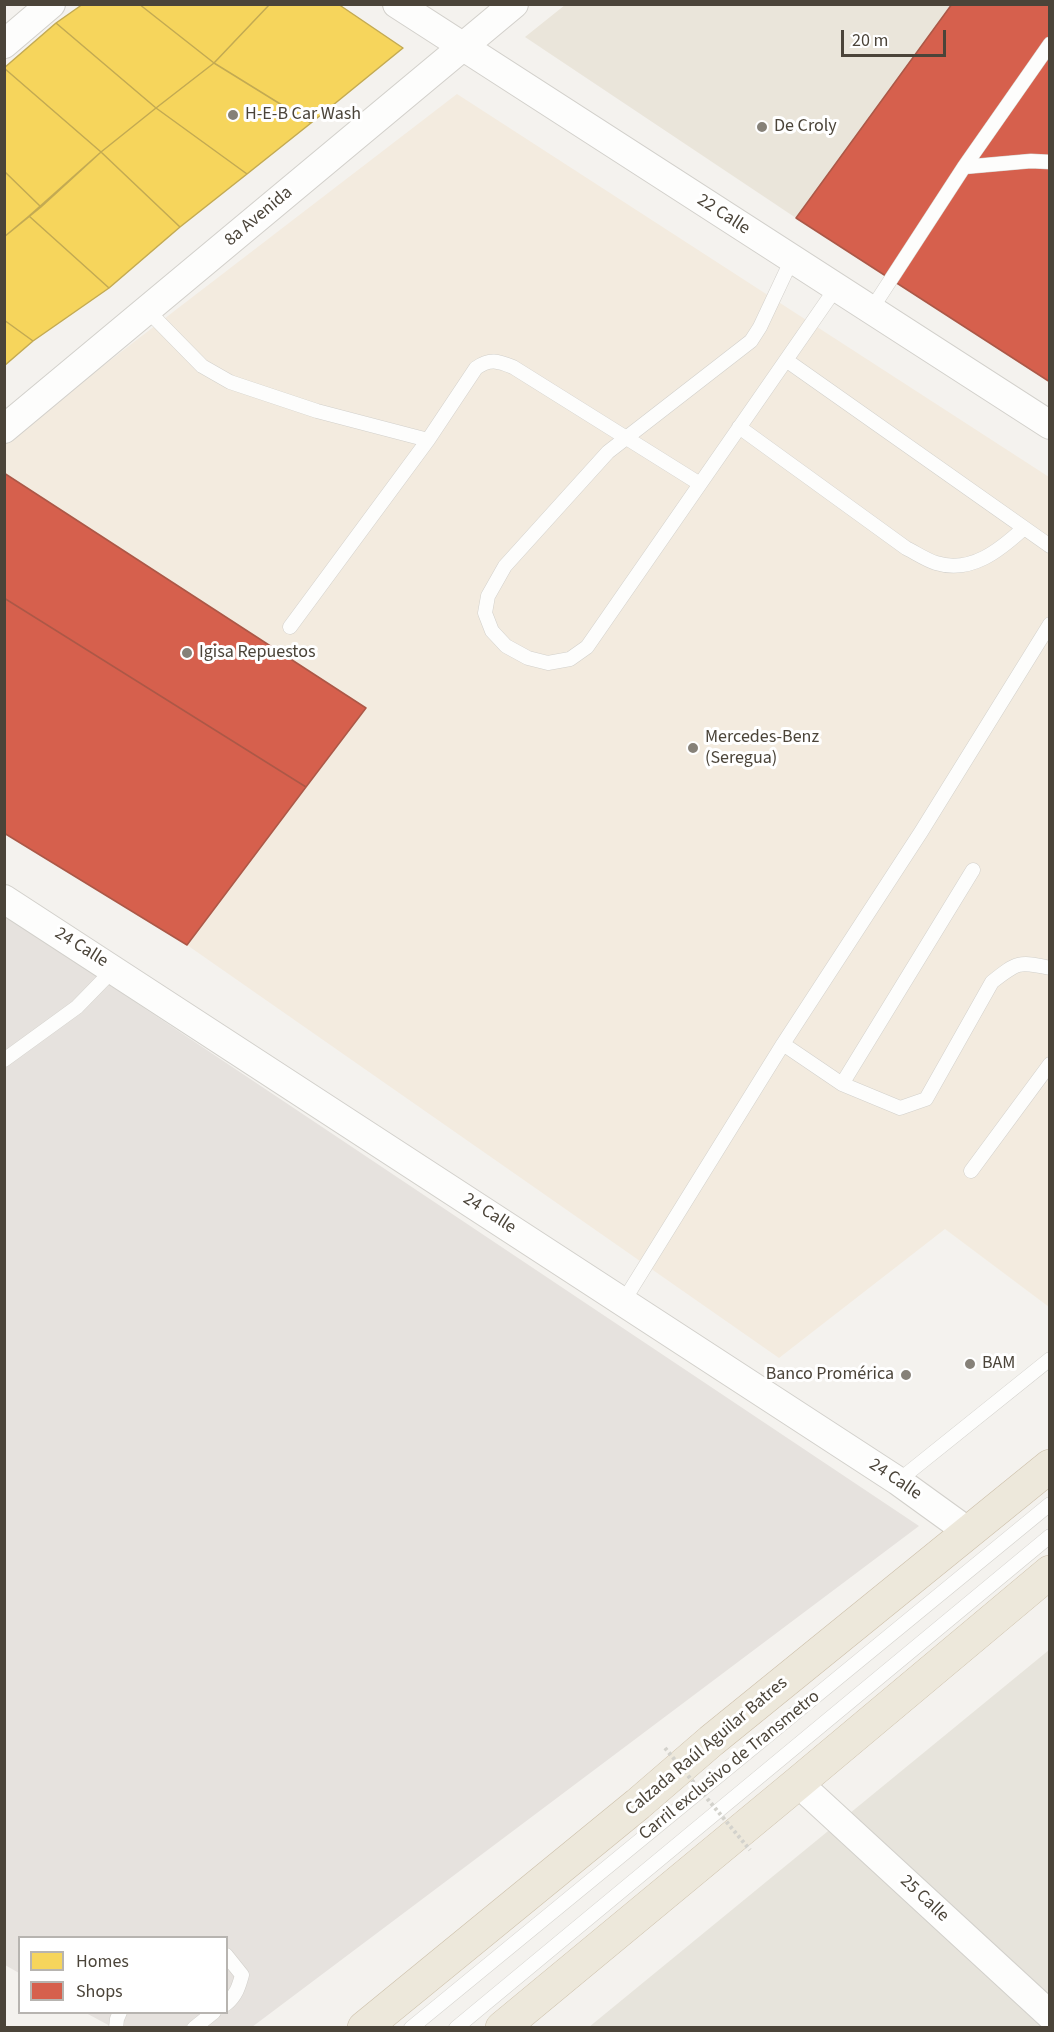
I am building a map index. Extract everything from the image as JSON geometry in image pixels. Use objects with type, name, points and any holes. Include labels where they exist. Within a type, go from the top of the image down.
[{"type":"highway","name":"Calzada Raúl Aguilar Batres","points":[[364,2028],[638,1804],[711,1741],[1050,1466]]},
{"type":"highway","points":[[502,2028],[1050,1572]]},
{"type":"street","points":[[4,44],[51,4]]},
{"type":"street","name":"22 Calle","points":[[397,4],[1050,425]]},
{"type":"street","name":"8a Avenida","points":[[4,429],[514,4]]},
{"type":"street","name":"24 Calle","points":[[4,899],[898,1481],[970,1533]]},
{"type":"street","name":"25 Calle","points":[[798,1784],[1050,2015]]},
{"type":"lane","points":[[871,310],[964,167],[1050,44]]},
{"type":"lane","points":[[964,167],[1050,162]]},
{"type":"lane","points":[[792,259],[751,341],[608,452],[505,566],[488,596],[486,612],[492,631],[506,646],[528,658],[548,663],[570,659],[587,647],[836,288]]},
{"type":"lane","points":[[147,310],[202,366],[230,382],[317,411],[428,440]]},
{"type":"lane","points":[[290,627],[428,440],[476,368],[483,363],[492,360],[513,367],[700,484]]},
{"type":"lane","points":[[786,360],[1050,546]]},
{"type":"lane","points":[[740,428],[906,548],[935,563],[952,566],[969,564],[988,556],[1024,528]]},
{"type":"lane","points":[[623,1302],[783,1044],[921,832],[1050,624]]},
{"type":"lane","points":[[842,1084],[973,870]]},
{"type":"lane","points":[[783,1044],[842,1084],[900,1108],[926,1099],[992,982],[1010,968],[1026,963],[1050,968]]},
{"type":"lane","points":[[4,1060],[77,1007],[114,969]]},
{"type":"lane","points":[[971,1171],[1050,1064]]},
{"type":"lane","points":[[898,1481],[1050,1359]]},
{"type":"lane","name":"Carril exclusivo de Transmetro","points":[[411,2028],[1050,1504]]},
{"type":"lane","name":"Carril exclusivo de Transmetro","points":[[456,2028],[1050,1536]]},
{"type":"lane","points":[[228,1958],[242,1975],[238,1989],[228,2002]]},
{"type":"lane","points":[[194,2028],[213,2014]]},
{"type":"path","points":[[664,1748],[750,1850]]},
{"type":"shaded area","name":"De Croly","points":[[565,5],[953,5],[796,218],[525,37]]},
{"type":"shaded area","name":"Mercedes-Benz (Seregua)","points":[[457,94],[1049,477],[1049,1307],[945,1229],[779,1358],[187,945],[366,708],[5,473],[5,441]]},
{"type":"shaded area","points":[[5,915],[919,1526],[252,2027],[112,2027],[88,2014],[228,2014],[228,1936],[18,1936],[18,1972],[5,1965]]},
{"type":"shaded area","points":[[1049,1650],[1049,2027],[589,2027]]},
{"type":"building: Homes","points":[[83,4],[139,4],[214,63],[156,108],[56,23]]},
{"type":"building: Homes","points":[[139,4],[270,4],[214,63]]},
{"type":"building: Homes","points":[[270,4],[338,4],[403,48],[311,123],[214,63]]},
{"type":"building: Homes","points":[[56,23],[156,108],[101,152],[4,68]]},
{"type":"building: Homes","name":"H-E-B Car Wash","points":[[214,63],[311,123],[247,174],[156,108]]},
{"type":"building: Homes","points":[[4,68],[101,152],[41,207],[4,171]]},
{"type":"building: Homes","points":[[156,108],[247,174],[180,227],[101,152]]},
{"type":"building: Homes","points":[[101,152],[180,227],[109,288],[29,216]]},
{"type":"building: Homes","points":[[4,171],[41,207],[4,237]]},
{"type":"building: Homes","points":[[29,216],[109,288],[33,341],[4,320],[4,237]]},
{"type":"building: Homes","points":[[4,320],[33,341],[4,366]]},
{"type":"building: Shops","points":[[952,4],[1050,4],[1050,382],[796,218]]},
{"type":"building: Shops","name":"Igisa Repuestos","points":[[4,473],[366,708],[306,787],[4,598]]},
{"type":"building: Shops","points":[[4,598],[306,787],[187,945],[4,833]]},
{"type":"place","name":"H-E-B Car Wash","points":[[233,115]]},
{"type":"place","name":"De Croly","points":[[762,127]]},
{"type":"place","name":"Igisa Repuestos","points":[[187,653]]},
{"type":"place","name":"Mercedes-Benz (Seregua)","points":[[693,748]]},
{"type":"place","name":"BAM","points":[[970,1364]]},
{"type":"place","name":"Banco Promérica","points":[[906,1375]]}]
